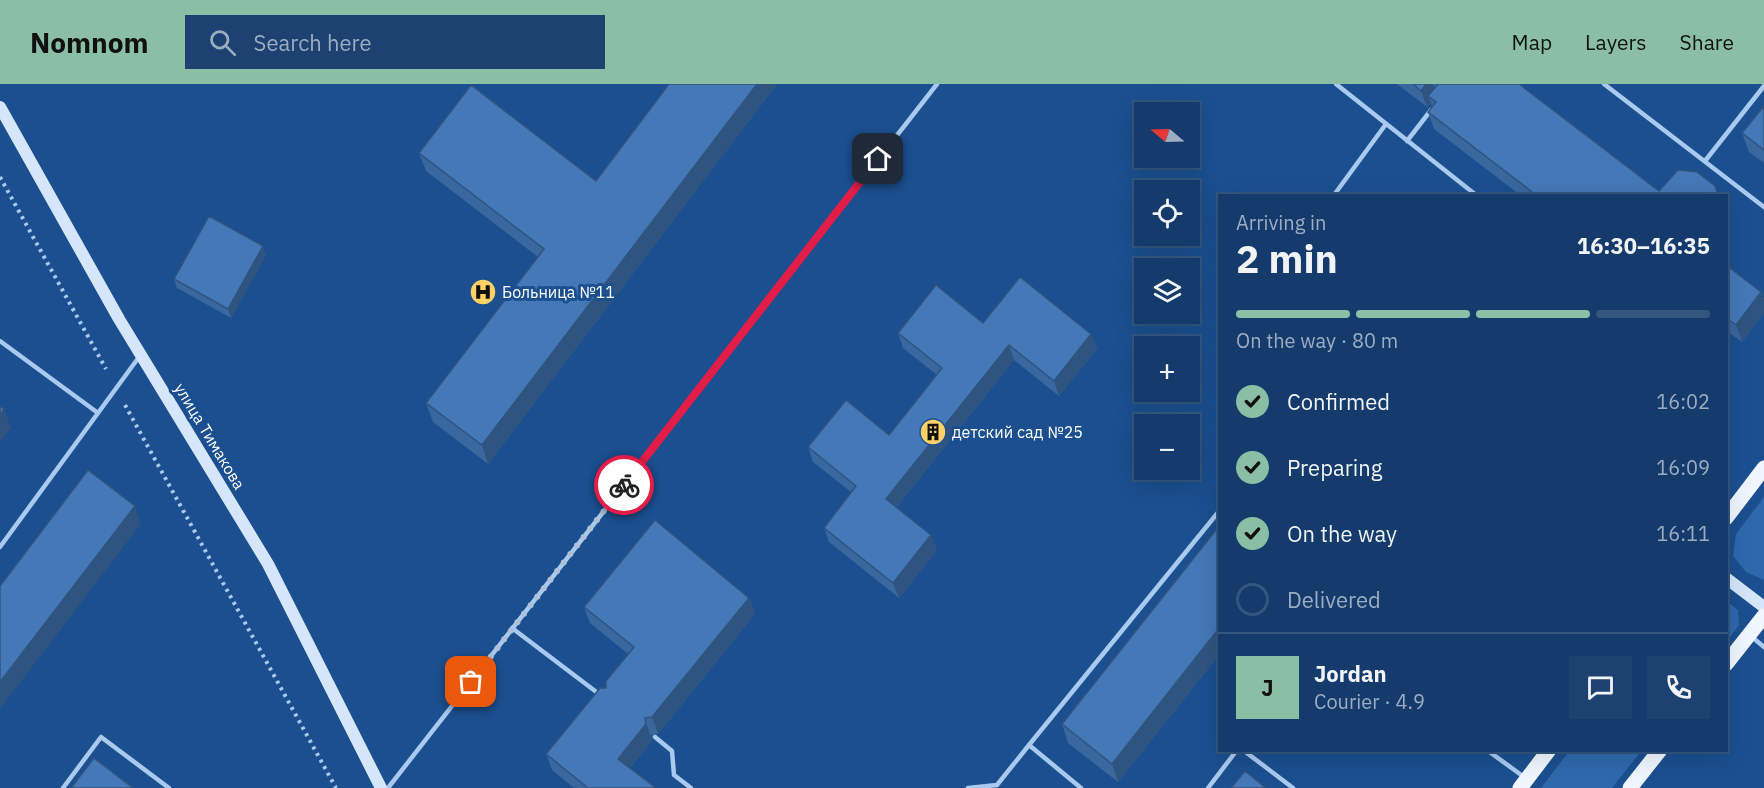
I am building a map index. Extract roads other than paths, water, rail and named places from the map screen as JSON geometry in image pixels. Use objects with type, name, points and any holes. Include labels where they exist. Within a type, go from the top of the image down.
[{"type":"main road","points":[[1728,515],[1764,468]]},
{"type":"main road","points":[[1728,661],[1764,616]]},
{"type":"main road","points":[[1523,784],[1547,752]]},
{"type":"main road","points":[[1630,788],[1657,752]]},
{"type":"street","name":"улица Тимакова","points":[[0,106],[141,355],[268,564],[381,788]]},
{"type":"street","points":[[1728,580],[1764,607]]},
{"type":"lane","points":[[388,788],[937,84]]},
{"type":"lane","points":[[1336,84],[1475,194]]},
{"type":"lane","points":[[1604,84],[1764,207]]},
{"type":"lane","points":[[1706,161],[1764,86]]},
{"type":"lane","points":[[1407,141],[1433,106]]},
{"type":"lane","points":[[1335,194],[1386,124]]},
{"type":"lane","points":[[0,341],[98,413]]},
{"type":"lane","points":[[1,543],[141,355]]},
{"type":"lane","points":[[968,788],[997,785],[1218,512]]},
{"type":"lane","points":[[512,628],[609,701]]},
{"type":"lane","points":[[1749,635],[1764,647]]},
{"type":"lane","points":[[63,788],[101,737],[170,788]]},
{"type":"lane","points":[[655,737],[672,751],[674,775],[691,788]]},
{"type":"lane","points":[[1029,745],[1081,788]]},
{"type":"lane","points":[[1208,788],[1235,752]]},
{"type":"lane","points":[[1246,752],[1293,788]]},
{"type":"lane","points":[[1489,752],[1523,784]]},
{"type":"place","name":"Больница №11","points":[[483,292]]},
{"type":"place","name":"детский сад №25","points":[[933,432]]}]
